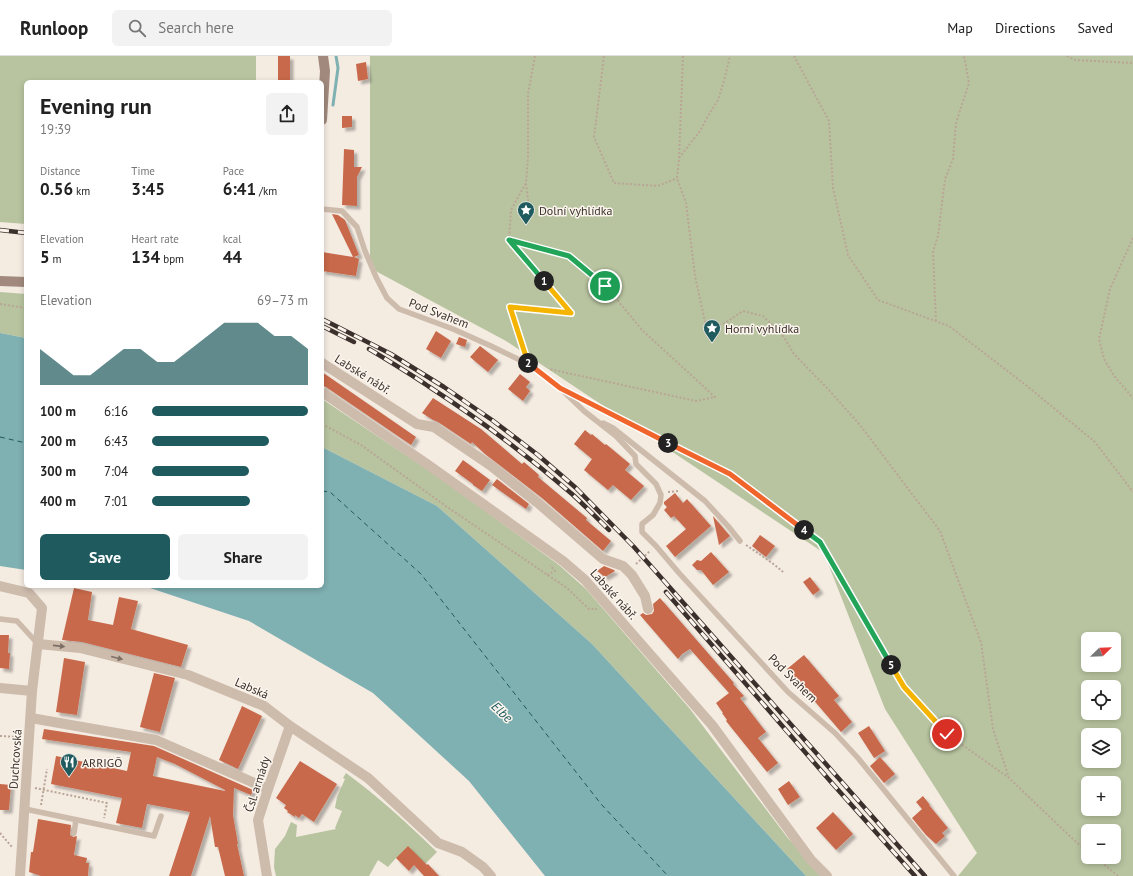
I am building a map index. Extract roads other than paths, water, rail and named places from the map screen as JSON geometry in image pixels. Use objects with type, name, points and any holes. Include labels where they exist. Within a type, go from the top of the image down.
[{"type":"street","points":[[323,56],[325,71],[324,87]]},
{"type":"street","points":[[0,281],[24,282]]},
{"type":"street","name":"Labské nábř.","points":[[324,364],[417,424],[434,427],[490,465],[538,503],[603,559],[623,566],[632,575],[645,596],[648,608]]},
{"type":"street","name":"Labské nábř.","points":[[324,393],[564,561],[585,580],[712,725],[812,860],[827,876]]},
{"type":"street","points":[[0,586],[29,593],[42,608],[38,644]]},
{"type":"street","name":"Labská","points":[[38,644],[80,648],[188,675],[264,706],[290,726],[368,778],[438,843],[462,852],[483,867],[491,876]]},
{"type":"street","name":"Duchcovská","points":[[20,876],[32,691],[38,644]]},
{"type":"street","points":[[0,688],[32,691]]},
{"type":"street","points":[[31,718],[156,740],[268,789]]},
{"type":"street","name":"Čsl. armády","points":[[266,876],[258,820],[290,726]]},
{"type":"lane","name":"Pod Svahem","points":[[324,209],[342,211],[356,227],[364,251],[387,298],[399,309],[453,329],[528,364],[560,388],[584,411],[616,436],[635,456],[636,464],[656,484],[662,495],[660,503],[653,514],[642,524],[642,532],[788,692],[835,734],[858,758],[954,876]]},
{"type":"lane","name":"Pod Svahem","points":[[584,411],[613,428],[705,501],[740,541]]},
{"type":"lane","points":[[0,619],[17,621],[38,644]]},
{"type":"lane","points":[[25,809],[154,836],[160,816]]},
{"type":"lane","points":[[74,833],[76,820]]},
{"type":"water","points":[[0,333],[24,338],[24,570],[0,566]]},
{"type":"water","name":"Elbe","points":[[324,448],[437,506],[592,644],[806,876],[545,876],[469,781],[373,693],[249,621],[150,588],[324,588]]},
{"type":"waterway","points":[[333,105],[338,68],[336,56]]},
{"type":"railway","points":[[0,230],[24,233]]},
{"type":"railway","points":[[324,320],[391,354],[444,387],[492,420],[538,455],[576,488],[634,547],[925,876]]},
{"type":"railway","points":[[324,327],[354,342]]},
{"type":"railway","points":[[369,349],[466,411],[538,465],[572,494],[609,530]]},
{"type":"railway","points":[[666,592],[915,876]]},
{"type":"place","name":"Dolní vyhlídka","points":[[526,225]]},
{"type":"place","name":"Horní vyhlídka","points":[[712,343]]},
{"type":"place","name":"ARRIGŌ","points":[[69,777]]}]
